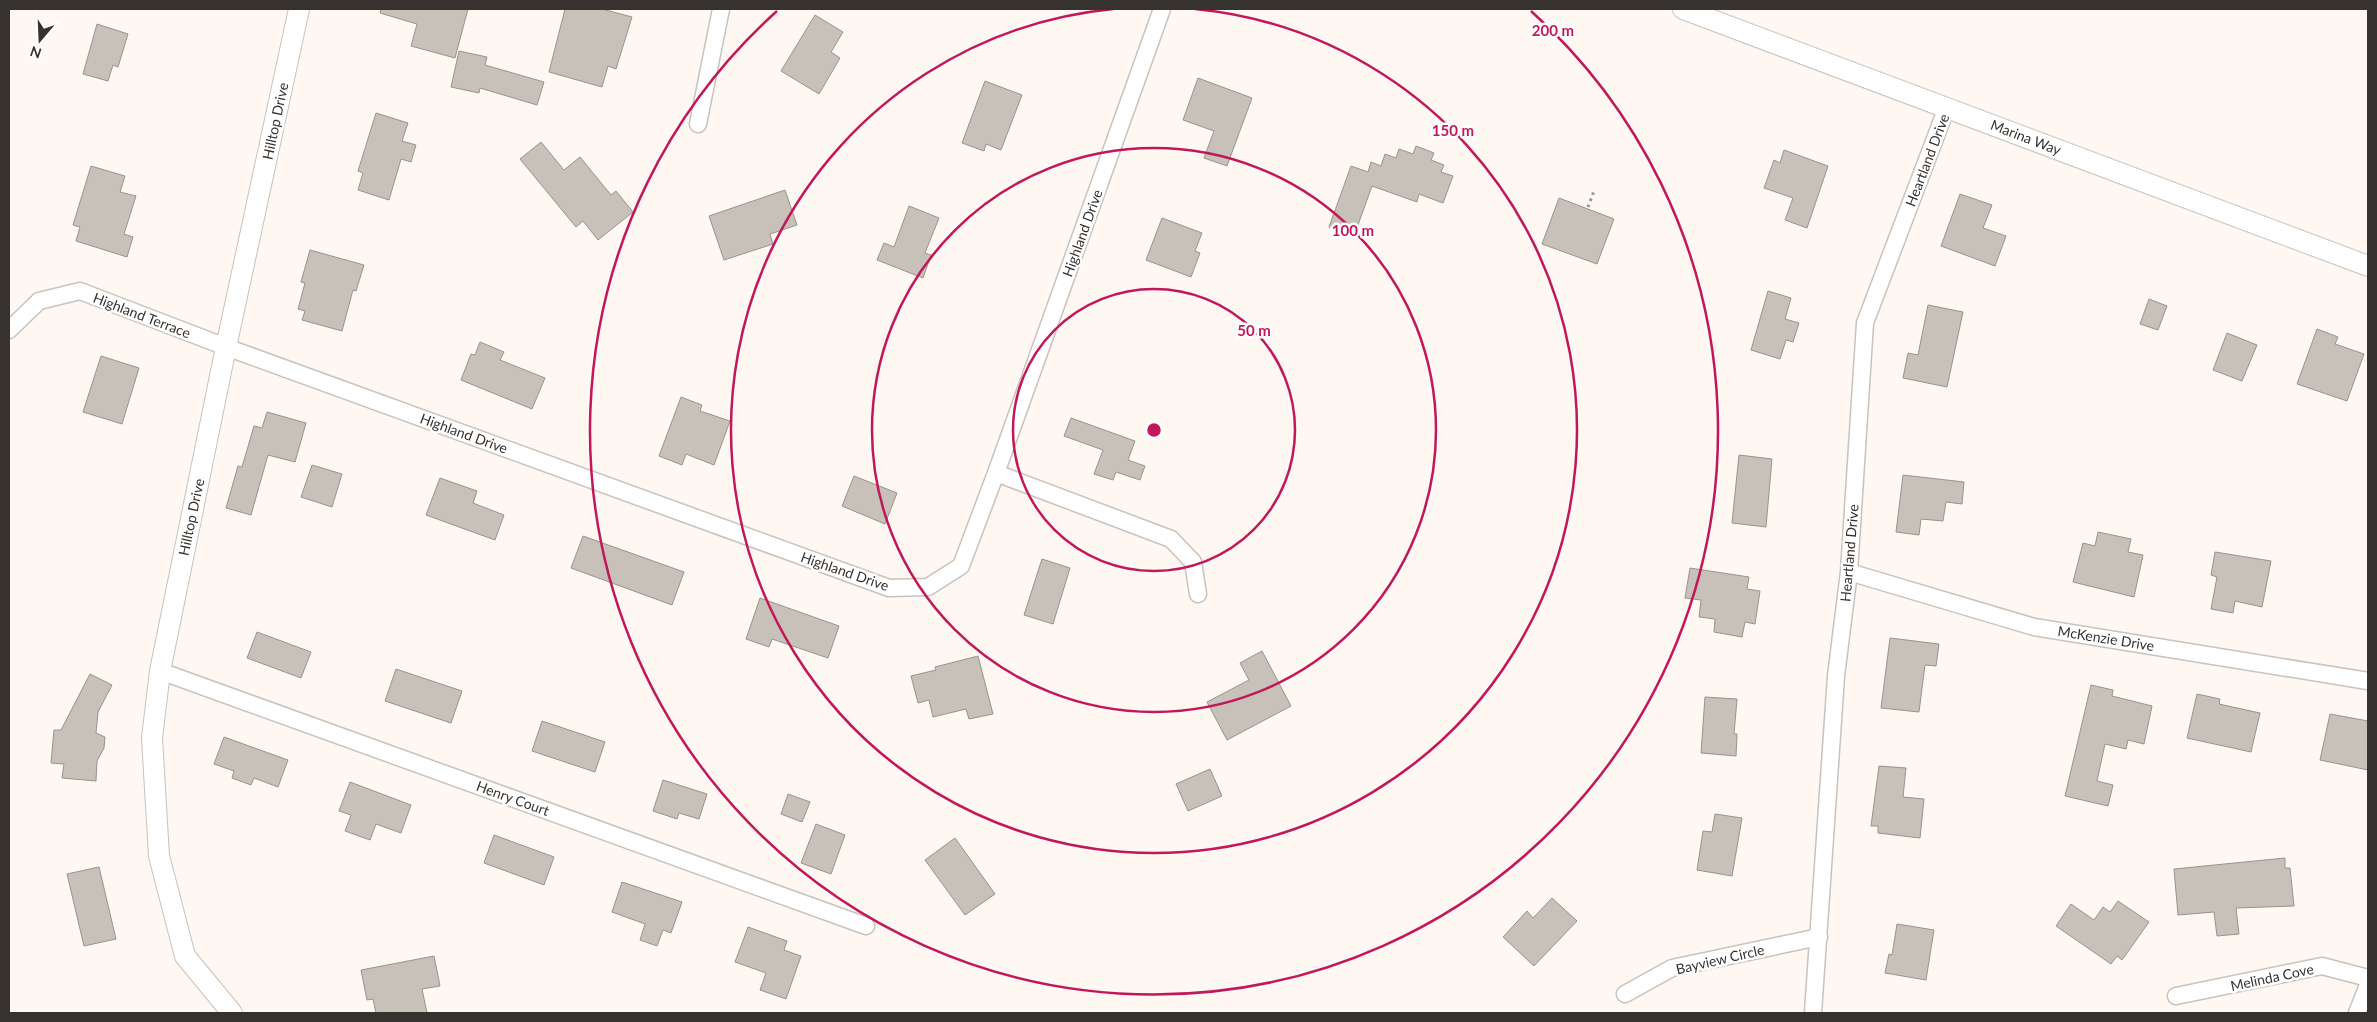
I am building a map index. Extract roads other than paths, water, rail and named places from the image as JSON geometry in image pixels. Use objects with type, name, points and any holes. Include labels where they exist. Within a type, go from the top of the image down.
[{"type":"street","name":"Hilltop Drive","points":[[232,1013],[185,956],[160,856],[152,738],[160,671],[226,347],[299,9]]},
{"type":"street","points":[[698,124],[721,9]]},
{"type":"street","name":"Highland Drive","points":[[226,347],[889,588],[928,587],[961,566],[1162,9]]},
{"type":"street","name":"Marina Way","points":[[1683,9],[2368,266]]},
{"type":"street","name":"Heartland Drive","points":[[1813,1013],[1836,676],[1849,572],[1865,323],[1947,107]]},
{"type":"street","name":"Highland Terrace","points":[[9,330],[38,301],[80,291],[226,347]]},
{"type":"street","points":[[996,473],[1171,538],[1193,562],[1198,594]]},
{"type":"street","name":"McKenzie Drive","points":[[1849,572],[2034,627],[2368,681]]},
{"type":"street","name":"Henry Court","points":[[160,671],[866,926]]},
{"type":"street","name":"Bayview Circle","points":[[1625,994],[1672,968],[1819,937]]},
{"type":"street","name":"Melinda Cove","points":[[2176,996],[2322,966],[2368,978]]},
{"type":"street","points":[[2357,1013],[2368,985]]}]
